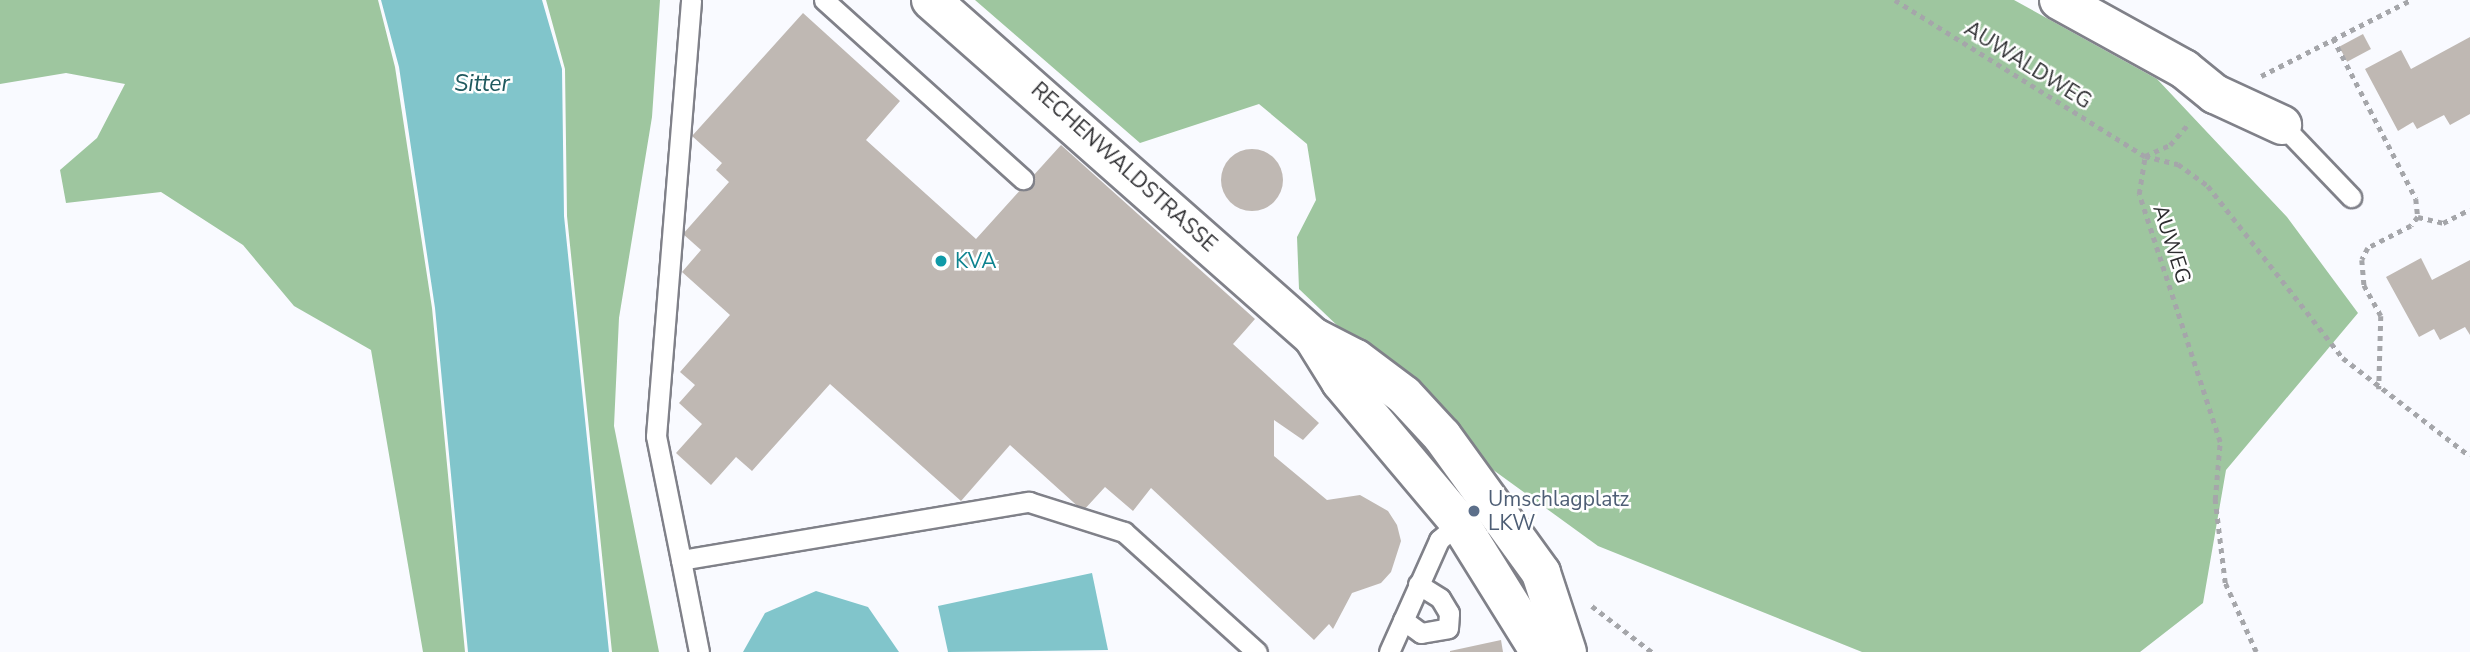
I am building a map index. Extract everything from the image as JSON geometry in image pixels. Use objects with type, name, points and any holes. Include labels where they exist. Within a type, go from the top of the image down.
[{"type":"street","name":"RECHENWALDSTRASSE","points":[[931,0],[1313,337],[1356,359],[1404,395],[1491,500],[1554,601],[1567,652]]},
{"type":"street","points":[[2059,0],[2184,69],[2215,94],[2282,125]]},
{"type":"street","name":"RECHENWALDSTRASSE","points":[[1313,337],[1341,382],[1459,522],[1540,652]]},
{"type":"lane","points":[[691,0],[656,436],[699,652]]},
{"type":"lane","points":[[824,0],[1023,179]]},
{"type":"lane","points":[[2282,125],[2351,197]]},
{"type":"lane","points":[[1390,652],[1439,540],[1491,500]]},
{"type":"lane","points":[[681,560],[1029,502],[1124,531],[1257,652]]},
{"type":"lane","points":[[1403,620],[1421,633],[1448,628],[1449,612],[1440,598],[1418,584]]},
{"type":"path","name":"AUWALDWEG","points":[[1895,0],[2145,156]]},
{"type":"path","points":[[2257,78],[2410,0]]},
{"type":"path","points":[[2333,38],[2416,199],[2418,217]]},
{"type":"path","points":[[2145,156],[2169,145],[2194,118]]},
{"type":"path","points":[[2145,156],[2178,164],[2208,186],[2343,358],[2379,389],[2470,456]]},
{"type":"path","name":"AUWEG","points":[[2145,156],[2139,194],[2220,442],[2215,500],[2225,583],[2256,652]]},
{"type":"path","points":[[2379,389],[2381,316],[2364,285],[2362,260],[2368,247],[2418,217],[2443,223],[2470,209]]},
{"type":"path","points":[[1554,601],[1580,594],[1652,652]]},
{"type":"green space","points":[[0,0],[378,0],[395,67],[432,308],[465,652],[423,652],[371,350],[294,306],[243,245],[161,192],[66,203],[60,170],[97,138],[125,84],[66,73],[0,84]]},
{"type":"green space","points":[[546,0],[660,0],[652,117],[619,318],[614,426],[659,652],[612,652],[567,216],[565,69]]},
{"type":"green space","points":[[975,0],[2014,0],[2157,79],[2287,217],[2358,313],[2226,470],[2203,603],[2140,652],[1862,652],[1598,546],[1474,456],[1299,289],[1297,237],[1316,200],[1307,144],[1259,104],[1140,143]]},
{"type":"water","name":"Sitter","points":[[381,0],[542,0],[562,69],[564,216],[609,652],[468,652],[435,308],[399,67]]},
{"type":"water","points":[[1092,573],[1108,650],[948,652],[938,606]]},
{"type":"water","points":[[816,591],[868,607],[899,652],[743,652],[765,613]]},
{"type":"building","name":"KVA","points":[[803,13],[900,101],[866,140],[976,239],[1061,145],[1255,319],[1233,344],[1319,423],[1303,440],[1274,420],[1274,456],[1327,500],[1360,495],[1388,511],[1397,525],[1401,541],[1391,572],[1381,583],[1352,593],[1333,629],[1329,624],[1314,640],[1151,488],[1133,511],[1105,487],[1083,511],[1010,445],[961,501],[830,384],[752,471],[736,457],[711,485],[676,453],[702,424],[679,403],[695,385],[680,372],[730,315],[682,272],[701,250],[683,234],[729,182],[716,170],[722,163],[692,136]]},
{"type":"building","points":[[2363,34],[2371,49],[2347,62],[2339,47]]},
{"type":"building","points":[[2470,37],[2470,114],[2450,125],[2444,115],[2417,129],[2413,122],[2398,131],[2365,69],[2401,50],[2411,69]]},
{"type":"building","points":[[1246,149],[1258,149],[1274,158],[1281,168],[1281,192],[1274,202],[1258,211],[1246,211],[1235,206],[1226,197],[1221,186],[1221,174],[1226,163],[1235,154]]},
{"type":"building","points":[[2421,258],[2432,280],[2470,260],[2470,335],[2465,327],[2440,340],[2434,329],[2419,337],[2386,277]]},
{"type":"building","points":[[1501,640],[1503,652],[1450,652],[1450,651]]},
{"type":"place","name":"KVA","points":[[941,261]]},
{"type":"place","name":"Umschlagplatz LKW","points":[[1474,511]]}]
